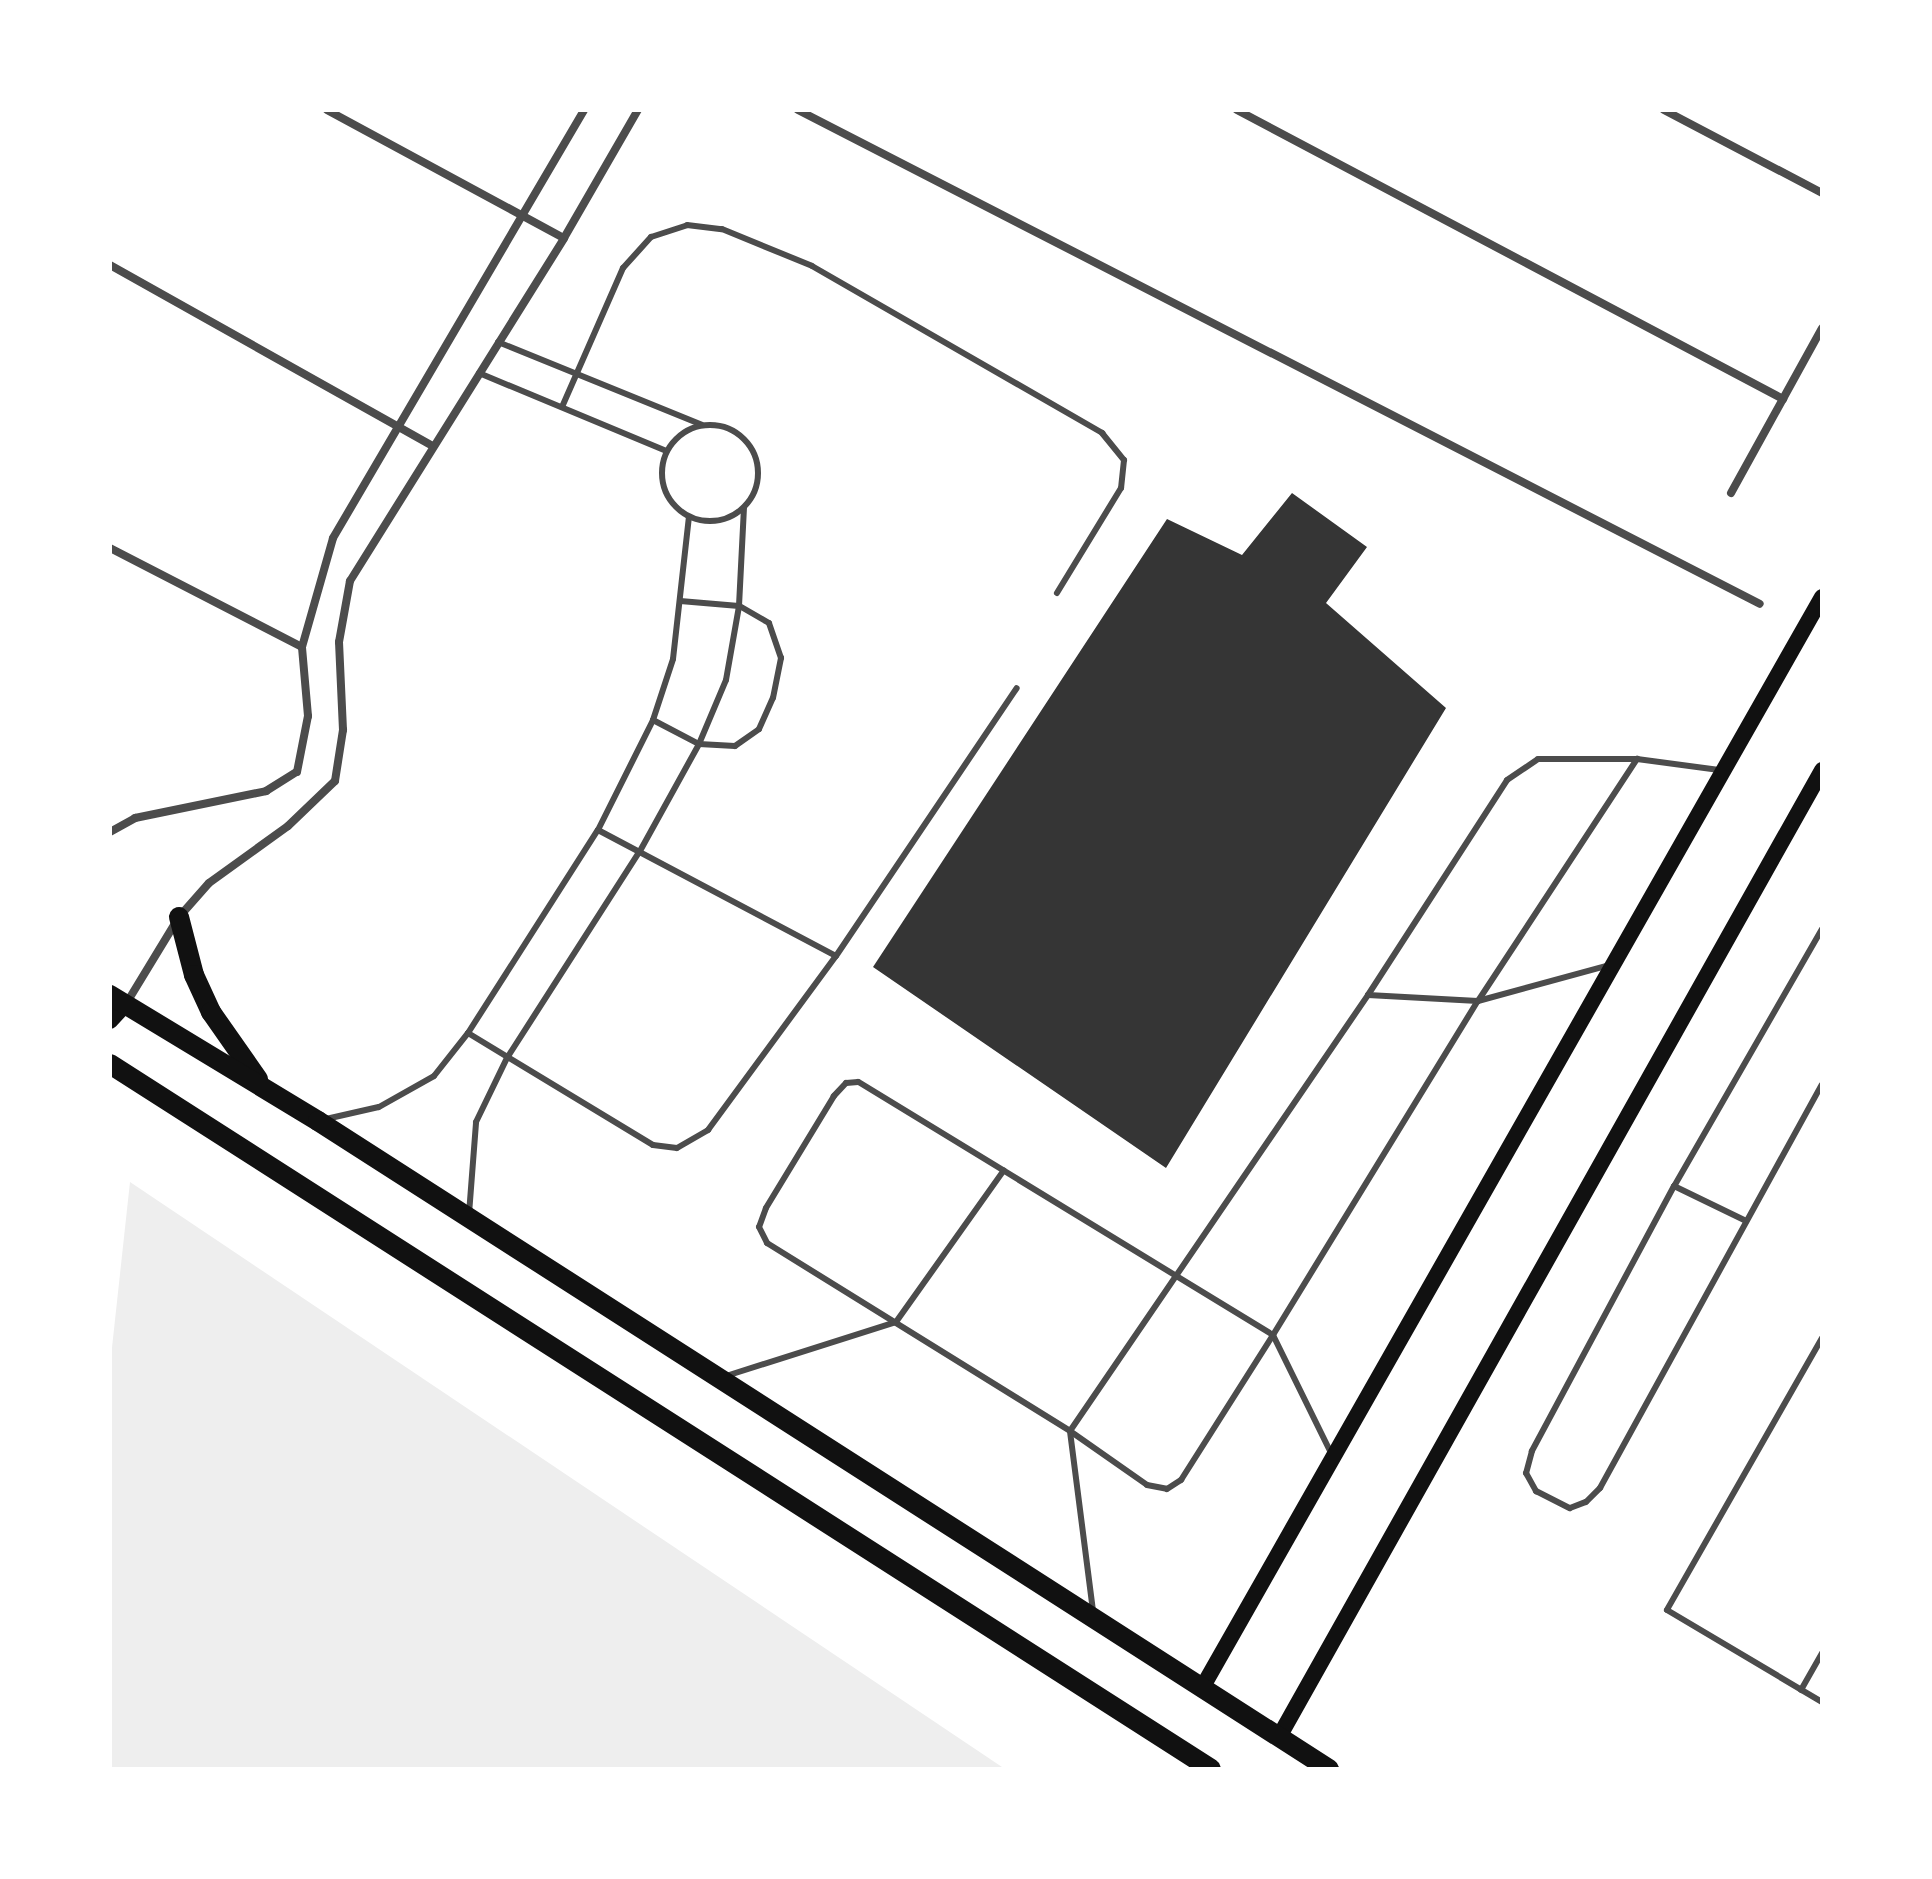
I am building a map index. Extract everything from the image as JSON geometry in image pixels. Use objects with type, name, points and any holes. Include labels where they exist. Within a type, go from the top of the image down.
[{"type":"main road","points":[[1202,1688],[1822,597]]},
{"type":"main road","points":[[1279,1737],[1822,770]]},
{"type":"main road","points":[[179,917],[194,975],[211,1012],[263,1086]]},
{"type":"main road","points":[[110,1021],[118,1000],[263,1086],[1329,1769]]},
{"type":"main road","points":[[110,1064],[1211,1769]]},
{"type":"street","points":[[327,110],[564,238]]},
{"type":"street","points":[[110,832],[135,818],[266,791],[297,772],[308,716],[302,647],[333,538],[584,110]]},
{"type":"street","points":[[118,1000],[179,917],[209,883],[288,826],[335,781],[343,730],[339,642],[350,581],[564,238],[638,110]]},
{"type":"street","points":[[798,110],[1760,604]]},
{"type":"street","points":[[1237,110],[1783,399]]},
{"type":"street","points":[[1664,110],[1822,193]]},
{"type":"street","points":[[110,265],[433,446]]},
{"type":"street","points":[[1731,493],[1822,328]]},
{"type":"street","points":[[110,548],[302,647]]},
{"type":"lane","points":[[562,407],[574,372],[623,268],[651,237],[687,225],[722,229],[812,266],[1102,433],[1124,460],[1121,488],[1057,593]]},
{"type":"lane","points":[[468,1217],[476,1122],[507,1058],[640,851],[699,744],[726,680],[739,606],[744,508],[758,481],[754,451],[732,429],[702,425],[498,342]]},
{"type":"lane","points":[[479,373],[666,451]]},
{"type":"lane","points":[[702,425],[687,429],[666,451],[661,466],[667,496],[689,517],[718,521],[744,508]]},
{"type":"lane","points":[[318,1121],[379,1107],[434,1076],[468,1033],[598,830],[653,720],[673,659],[689,517]]},
{"type":"lane","points":[[653,720],[699,744],[735,746],[759,729],[773,698],[781,658],[769,623],[739,606],[680,601]]},
{"type":"lane","points":[[468,1033],[653,1145],[677,1148],[708,1130],[836,956],[1017,688]]},
{"type":"lane","points":[[1094,1619],[1070,1431],[1368,995],[1507,780],[1538,759],[1637,759],[1723,771]]},
{"type":"lane","points":[[1333,1457],[1273,1335],[858,1082],[846,1083],[834,1096],[766,1208],[759,1227],[767,1243],[1070,1431],[1147,1485],[1167,1489],[1181,1480],[1273,1335],[1478,1001],[1637,759]]},
{"type":"lane","points":[[598,830],[836,956]]},
{"type":"lane","points":[[1822,929],[1674,1186],[1532,1451],[1526,1473],[1536,1491],[1570,1508],[1586,1502],[1600,1488],[1744,1220],[1822,1085]]},
{"type":"lane","points":[[1368,995],[1478,1001],[1613,965]]},
{"type":"lane","points":[[719,1379],[896,1322],[1004,1170]]},
{"type":"lane","points":[[1674,1186],[1744,1220]]},
{"type":"lane","points":[[1822,1338],[1667,1610],[1822,1702]]},
{"type":"lane","points":[[1801,1690],[1822,1653]]},
{"type":"shaded area","points":[[130,1182],[1005,1769],[110,1769],[110,1366]]},
{"type":"building","points":[[1292,493],[1367,547],[1326,603],[1446,708],[1166,1168],[873,967],[1167,519],[1242,555]]}]
